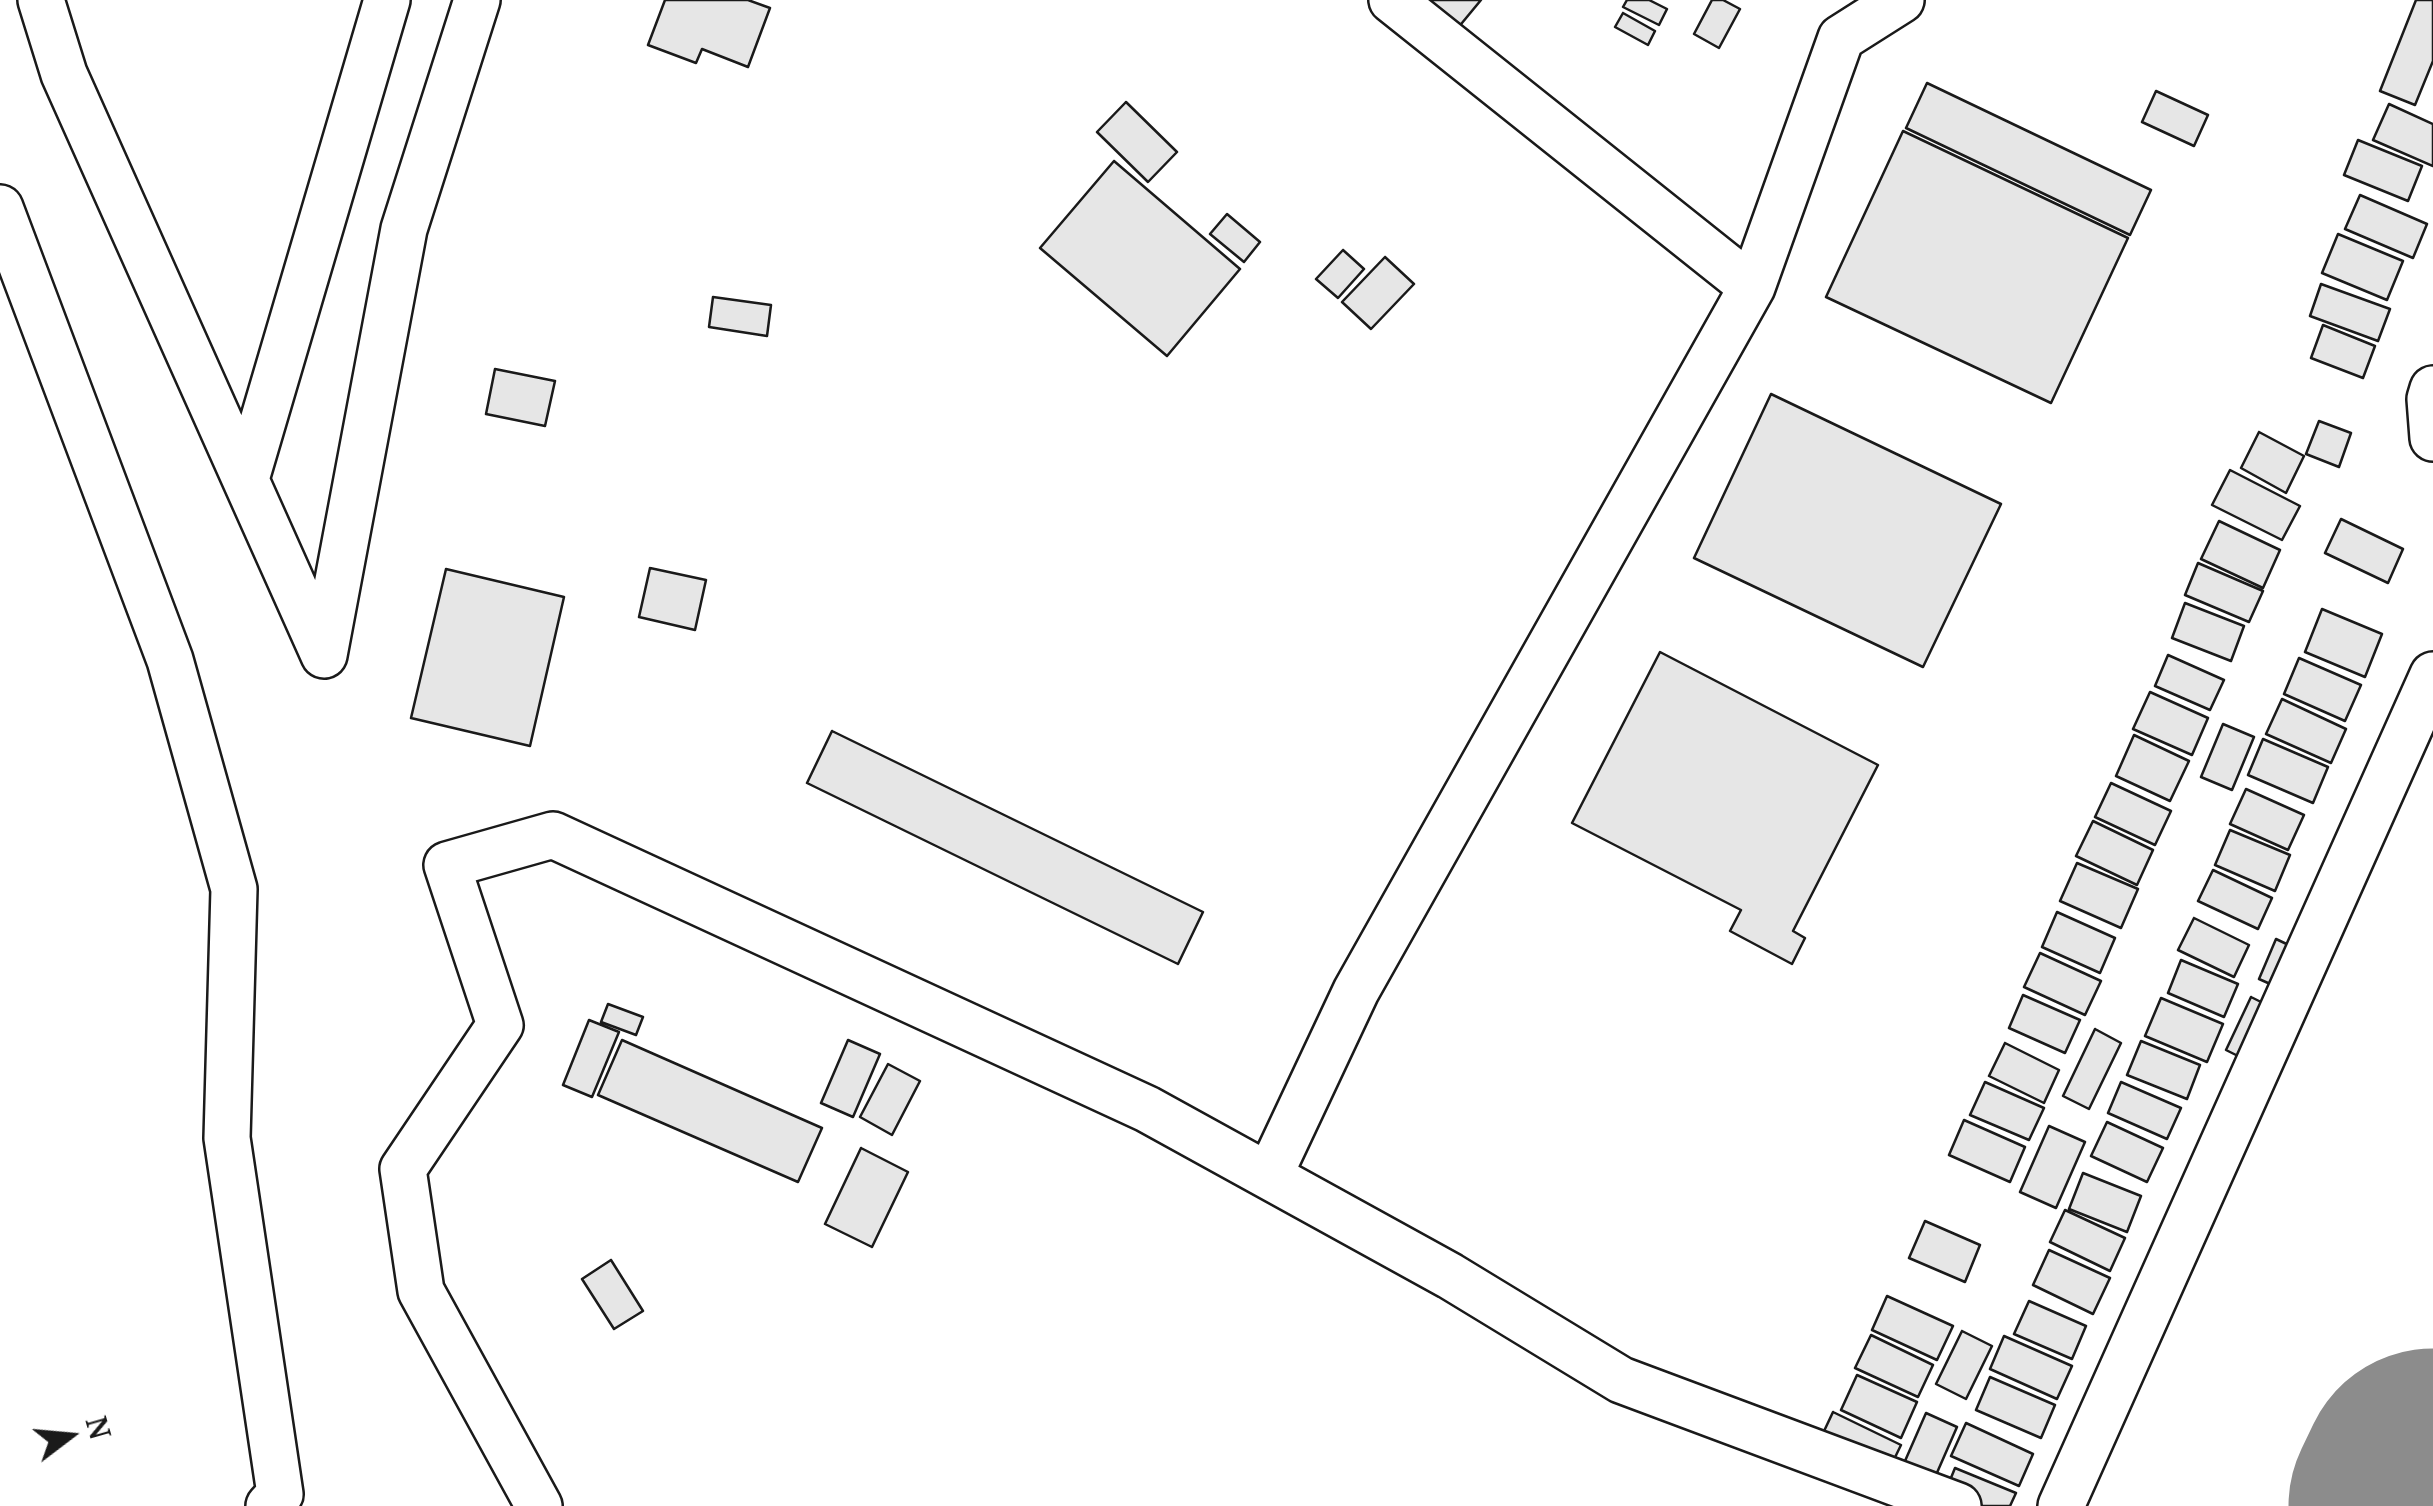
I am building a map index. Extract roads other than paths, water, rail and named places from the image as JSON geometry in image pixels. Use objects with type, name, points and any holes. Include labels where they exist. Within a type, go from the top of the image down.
[{"type":"street","points":[[41,0],[64,74],[324,656],[404,229],[477,0]]},
{"type":"street","points":[[246,479],[387,0]]},
{"type":"street","points":[[1392,0],[1752,286]]},
{"type":"street","points":[[1269,1176],[1356,991],[1752,286],[1842,38],[1901,0]]},
{"type":"street","points":[[0,208],[170,660],[234,890],[226,1138],[280,1494],[269,1506]]},
{"type":"street","points":[[2433,389],[2433,438]]},
{"type":"street","points":[[2062,1506],[2433,675]]},
{"type":"street","points":[[539,1506],[421,1291],[402,1169],[500,1025],[446,865],[552,835],[1147,1109],[1450,1276],[1622,1380],[1958,1506]]}]
